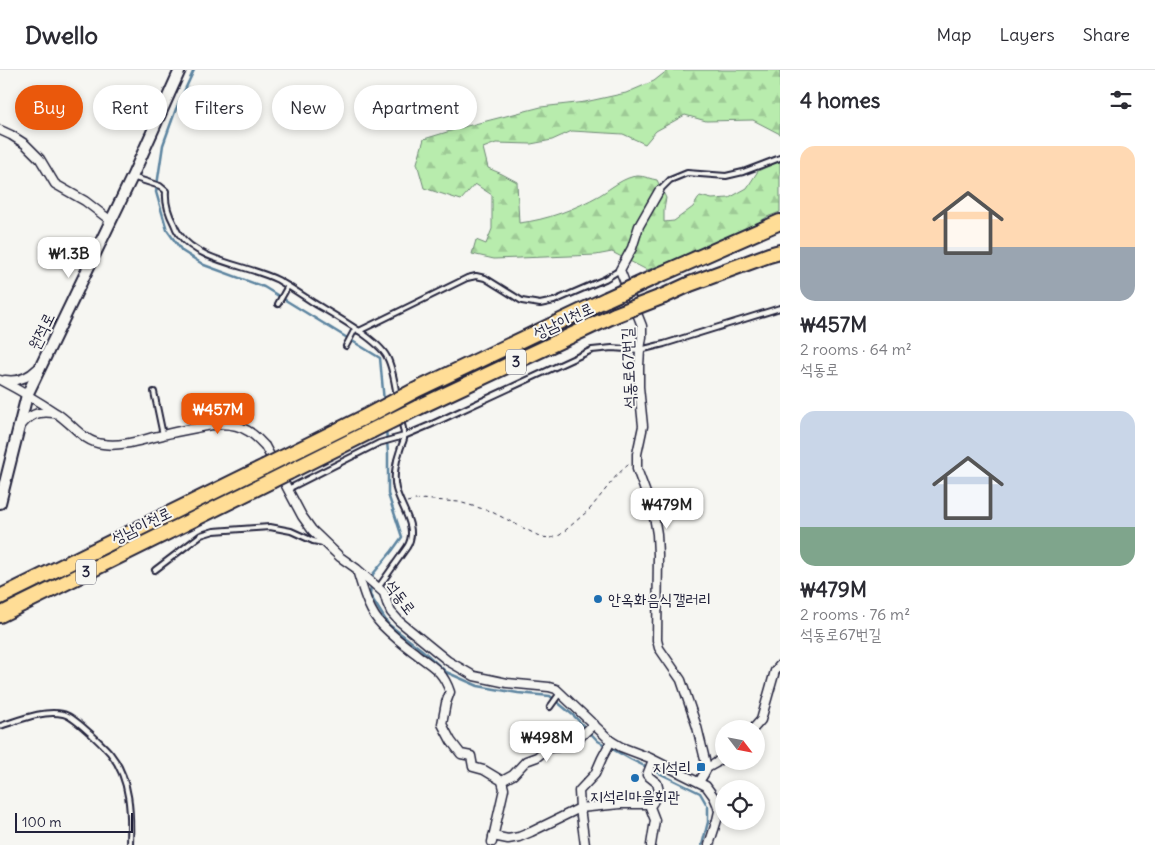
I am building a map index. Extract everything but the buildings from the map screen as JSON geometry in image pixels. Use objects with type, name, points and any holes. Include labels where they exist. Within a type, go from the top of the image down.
[{"type":"highway","name":"성남이천로","points":[[0,597],[414,391],[607,299],[780,222]]},
{"type":"highway","name":"성남이천로","points":[[0,615],[289,472],[375,437],[417,408],[615,315],[690,284],[780,252]]},
{"type":"street","name":"원적로","points":[[0,503],[27,395],[132,177],[180,70]]},
{"type":"street","points":[[0,130],[25,144],[40,159],[55,184],[85,201],[111,221]]},
{"type":"street","points":[[620,270],[632,248],[639,226],[659,191]]},
{"type":"street","name":"석동로67번길","points":[[620,270],[642,326],[639,387],[643,426],[637,469],[655,522],[658,555],[657,640],[659,648],[681,680],[697,727],[706,768]]},
{"type":"street","points":[[0,380],[21,380],[31,375],[40,366]]},
{"type":"street","name":"석동로","points":[[0,380],[57,414],[92,442],[112,445],[127,444],[211,424],[224,423],[248,430],[265,446],[302,516],[312,530],[340,557],[384,593],[386,603],[399,621],[448,661],[474,676],[487,680],[556,689],[559,695],[592,725],[609,746],[652,762],[706,786],[714,797],[719,811],[709,845]]},
{"type":"street","points":[[18,430],[27,418],[36,413],[57,414]]},
{"type":"street","points":[[357,569],[370,609],[381,625],[414,653],[435,667],[444,677],[450,692],[442,724],[452,741],[461,754],[471,756],[473,767],[484,770],[502,781],[504,789],[492,842],[531,832],[580,808],[653,802]]},
{"type":"street","points":[[761,720],[775,671],[780,665]]},
{"type":"street","points":[[502,781],[513,775],[526,761],[536,757],[548,748],[558,747],[578,739],[592,725]]},
{"type":"street","points":[[585,845],[579,791],[595,774],[609,746]]},
{"type":"street","points":[[651,845],[655,820],[650,807],[659,791],[656,783],[647,774],[652,762]]},
{"type":"street","points":[[699,782],[706,768],[715,764]]},
{"type":"lane","points":[[659,191],[670,180],[688,173],[726,176],[743,172],[780,158]]},
{"type":"lane","points":[[132,177],[160,186],[166,191],[165,200],[170,218],[179,234],[193,247],[211,257],[278,280],[287,288],[376,344],[387,356],[392,372],[404,436],[396,469],[396,488],[412,534],[410,543],[377,587]]},
{"type":"lane","points":[[347,344],[356,331],[467,278],[476,276],[485,278],[522,301],[540,304],[554,301],[620,270]]},
{"type":"lane","points":[[278,302],[287,288]]},
{"type":"lane","points":[[288,488],[375,437],[399,438],[404,436],[592,350],[612,348],[640,350],[780,308]]},
{"type":"lane","points":[[154,392],[162,435]]},
{"type":"lane","points":[[155,570],[201,536],[214,531],[270,527],[291,531],[313,541],[326,543]]},
{"type":"lane","points":[[551,706],[559,695]]},
{"type":"lane","points":[[0,726],[50,713],[66,714],[86,729],[111,754],[122,773],[128,791],[131,817],[130,845]]},
{"type":"path","points":[[402,503],[420,499],[459,502],[490,511],[542,537],[551,538],[560,535],[590,509],[627,464],[637,461]]},
{"type":"green space","points":[[668,70],[780,70],[780,134],[753,120],[706,121],[685,115],[656,131],[645,144],[623,134],[572,131],[552,140],[531,144],[496,143],[483,148],[488,168],[517,182],[519,223],[550,217],[571,209],[600,195],[623,180],[638,176],[657,180],[666,198],[664,222],[674,221],[693,207],[700,196],[712,199],[729,198],[747,188],[758,171],[780,161],[780,212],[767,217],[746,231],[720,244],[647,270],[612,252],[596,255],[494,259],[472,254],[476,240],[486,244],[492,229],[492,195],[475,184],[461,200],[424,188],[417,163],[424,139],[454,130],[477,130],[477,123],[541,107],[585,102],[626,93],[654,81]]},
{"type":"waterway","points":[[194,70],[176,109],[163,145],[156,192],[167,230],[182,251],[204,265],[264,287],[380,358],[384,402]]},
{"type":"waterway","points":[[372,579],[373,574],[402,537],[388,494],[386,429]]},
{"type":"waterway","points":[[371,584],[370,595],[388,624],[422,650],[446,672],[478,686],[550,696],[574,716],[598,741],[630,759],[700,793],[708,807],[708,822],[702,845]]},
{"type":"place","name":"안옥화음식갤러리","points":[[598,599]]},
{"type":"place","name":"지석리","points":[[701,767]]},
{"type":"place","name":"지석리마을회관","points":[[635,778]]}]
